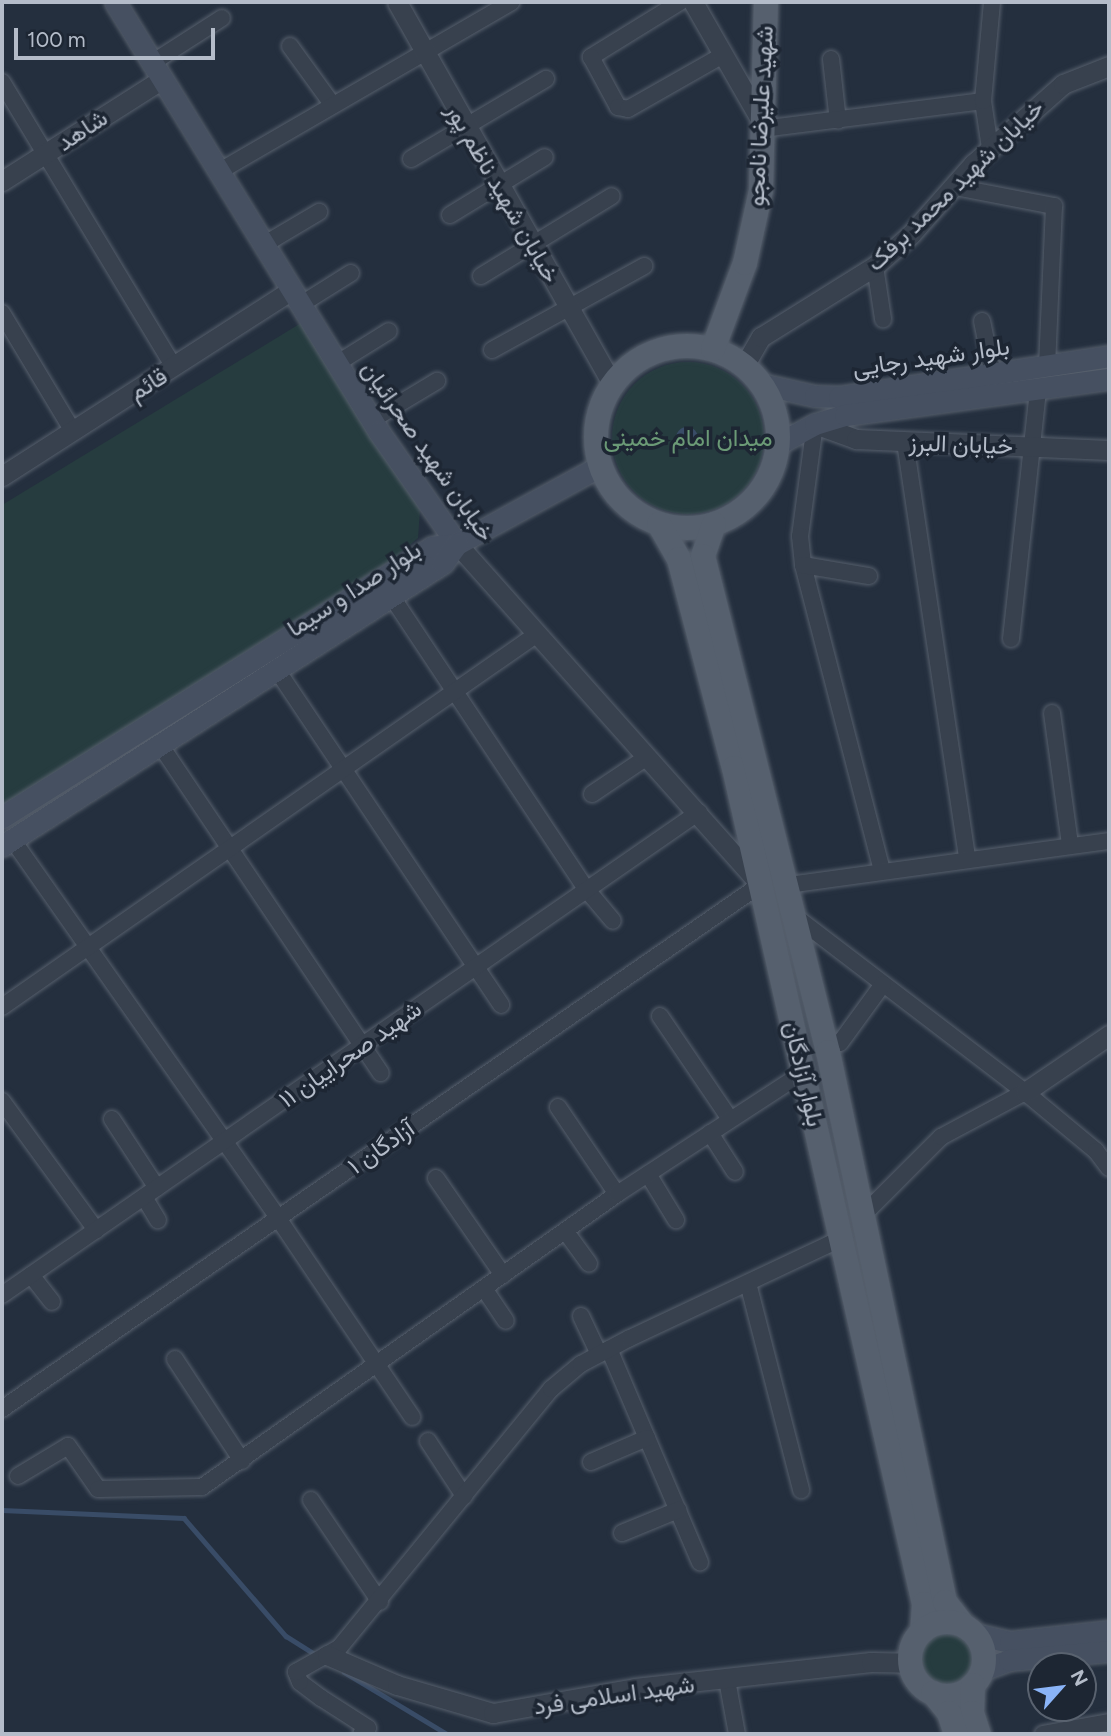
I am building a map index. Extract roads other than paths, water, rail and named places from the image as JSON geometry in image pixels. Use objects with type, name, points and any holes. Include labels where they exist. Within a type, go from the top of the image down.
[{"type":"main road","name":"خیابان شهید صحرائیان","points":[[115,2],[336,364],[457,544]]},
{"type":"main road","name":"شهید علیرضا نامجو","points":[[713,349],[745,263],[761,190],[766,2]]},
{"type":"main road","points":[[685,345],[713,349],[744,366],[761,384],[777,422],[778,444],[772,470],[759,493],[739,512],[715,524],[687,528],[659,524],[633,511],[613,491],[600,466],[595,438],[599,409],[611,384],[632,363],[657,350],[685,345]]},
{"type":"main road","name":"بلوار شهید رجایی","points":[[761,384],[815,396],[839,397],[1109,356]]},
{"type":"main road","name":"بلوار شهید رجایی","points":[[778,444],[815,424],[845,415],[1038,391],[1109,379]]},
{"type":"main road","points":[[457,544],[600,466]]},
{"type":"main road","name":"بلوار آزادگان","points":[[659,524],[679,559],[746,776],[788,885],[844,1128],[945,1602],[969,1630]]},
{"type":"main road","name":"بلوار آزادگان","points":[[715,524],[702,556],[746,776],[760,885],[924,1604],[922,1632]]},
{"type":"main road","name":"بلوار صدا و سیما","points":[[7,842],[392,597],[443,563],[457,544]]},
{"type":"main road","name":"بلوار صدا و سیما","points":[[2,817],[432,547],[457,544]]},
{"type":"main road","points":[[818,1134],[844,1128]]},
{"type":"main road","points":[[956,1734],[949,1713],[933,1693],[918,1682],[910,1663],[911,1650],[922,1632],[944,1622],[1010,1642],[1109,1631]]},
{"type":"main road","points":[[969,1630],[984,1655],[977,1678],[972,1713],[979,1734]]},
{"type":"main road","points":[[933,1693],[950,1696],[1009,1660],[1109,1651]]},
{"type":"street","name":"خیابان شهید ناظم پور","points":[[397,2],[611,384]]},
{"type":"street","points":[[220,171],[512,2]]},
{"type":"street","points":[[680,2],[591,57],[618,107],[628,109],[723,55]]},
{"type":"street","points":[[693,2],[761,124],[838,121],[983,101]]},
{"type":"street","points":[[990,148],[983,101],[992,2]]},
{"type":"street","points":[[157,71],[222,18]]},
{"type":"street","points":[[290,46],[332,104]]},
{"type":"street","points":[[831,59],[838,121]]},
{"type":"street","name":"خیابان شهید محمد برفک","points":[[744,366],[761,337],[875,266],[955,187],[990,148],[1063,84],[1109,66]]},
{"type":"street","name":"شاهد","points":[[2,181],[46,153],[157,71]]},
{"type":"street","points":[[411,159],[546,79]]},
{"type":"street","points":[[2,82],[174,367]]},
{"type":"street","points":[[450,215],[545,157]]},
{"type":"street","points":[[955,187],[1054,206],[1047,366]]},
{"type":"street","points":[[481,276],[612,197]]},
{"type":"street","points":[[265,244],[319,212]]},
{"type":"street","points":[[492,350],[644,266]]},
{"type":"street","points":[[875,266],[883,319]]},
{"type":"street","points":[[296,297],[351,273]]},
{"type":"street","name":"قائم","points":[[2,476],[174,367],[296,297]]},
{"type":"street","points":[[2,313],[73,431]]},
{"type":"street","points":[[982,321],[993,375]]},
{"type":"street","points":[[336,364],[389,331]]},
{"type":"street","points":[[372,421],[437,381]]},
{"type":"street","points":[[1012,639],[1038,391]]},
{"type":"street","points":[[815,424],[800,536],[803,565],[882,871]]},
{"type":"street","name":"خیابان البرز","points":[[815,424],[856,439],[1109,450]]},
{"type":"street","points":[[905,442],[967,859]]},
{"type":"street","name":"خیابان شهید صحرائیان","points":[[457,544],[699,812],[760,885]]},
{"type":"street","points":[[803,565],[869,576]]},
{"type":"street","points":[[392,597],[453,693],[587,890],[613,921]]},
{"type":"street","points":[[2,1007],[537,634]]},
{"type":"street","points":[[277,670],[340,771],[500,1005]]},
{"type":"street","points":[[1052,713],[1070,844]]},
{"type":"street","points":[[161,746],[381,1073]]},
{"type":"street","points":[[592,794],[647,757]]},
{"type":"street","name":"شهید صحراییان ۱۱","points":[[2,1295],[699,812]]},
{"type":"street","points":[[788,885],[1070,844],[1109,841]]},
{"type":"street","points":[[7,842],[88,947],[222,1142],[278,1218],[412,1417]]},
{"type":"street","name":"آزادگان ۱","points":[[2,1409],[760,885]]},
{"type":"street","points":[[796,917],[1025,1093],[1096,1151],[1109,1168]]},
{"type":"street","points":[[840,1043],[883,984]]},
{"type":"street","points":[[660,1016],[730,1119]]},
{"type":"street","points":[[862,1216],[941,1137],[1025,1093],[1109,1035]]},
{"type":"street","points":[[18,1476],[68,1446],[98,1489],[202,1487],[485,1290],[617,1194],[804,1072]]},
{"type":"street","points":[[2,1101],[96,1230]]},
{"type":"street","points":[[558,1107],[617,1194]]},
{"type":"street","points":[[112,1119],[150,1192],[158,1220]]},
{"type":"street","points":[[710,1133],[735,1172]]},
{"type":"street","points":[[649,1174],[676,1220]]},
{"type":"street","points":[[436,1178],[503,1275]]},
{"type":"street","points":[[566,1232],[589,1264]]},
{"type":"street","points":[[360,1734],[368,1728],[300,1682],[296,1672],[340,1648],[551,1389],[604,1351],[840,1239]]},
{"type":"street","points":[[31,1275],[52,1302]]},
{"type":"street","points":[[748,1283],[801,1490]]},
{"type":"street","points":[[485,1290],[506,1321]]},
{"type":"street","points":[[581,1316],[604,1351],[648,1438],[700,1562]]},
{"type":"street","points":[[175,1359],[242,1461]]},
{"type":"street","points":[[591,1462],[648,1438]]},
{"type":"street","points":[[428,1441],[464,1496]]},
{"type":"street","points":[[311,1500],[380,1602]]},
{"type":"street","points":[[622,1533],[678,1510]]},
{"type":"street","name":"شهید اسلامی فرد","points":[[327,1655],[397,1685],[493,1713],[635,1688],[727,1680],[871,1662],[910,1663]]},
{"type":"street","points":[[727,1680],[737,1734]]},
{"type":"street","points":[[1043,1734],[1109,1722]]},
{"type":"water","points":[[687,427],[695,430],[698,438],[695,446],[687,449],[679,446],[676,438],[679,430]]},
{"type":"waterway","points":[[2,1510],[184,1518],[286,1636],[316,1655]]},
{"type":"waterway","points":[[344,1672],[447,1734]]},
{"type":"park label","name":"میدان امام خمینی","points":[[688,438]]}]
